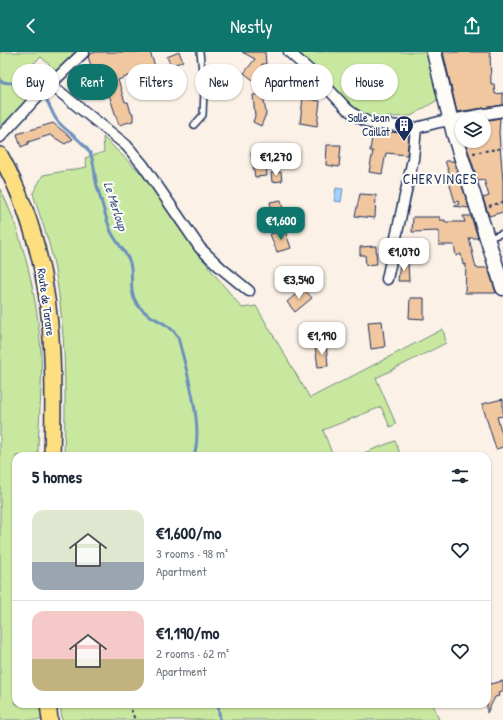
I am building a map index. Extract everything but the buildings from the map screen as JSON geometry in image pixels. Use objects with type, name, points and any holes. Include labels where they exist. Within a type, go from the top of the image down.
[{"type":"main road","name":"Route de Tarare","points":[[0,155],[24,206],[33,232],[49,302],[53,357],[52,452]]},
{"type":"main road","points":[[48,708],[50,720]]},
{"type":"street","points":[[59,75],[84,52]]},
{"type":"street","points":[[289,52],[358,117],[370,123],[416,128],[450,120],[503,111]]},
{"type":"street","points":[[434,52],[450,120],[503,288]]},
{"type":"street","points":[[59,93],[126,145],[143,165],[200,248],[249,291]]},
{"type":"street","points":[[0,137],[34,100]]},
{"type":"street","points":[[387,279],[413,159],[416,128]]},
{"type":"lane","points":[[194,125],[202,115],[204,90],[200,52]]},
{"type":"lane","points":[[488,238],[503,233]]},
{"type":"path","points":[[461,154],[503,148]]},
{"type":"path","points":[[130,708],[135,720]]},
{"type":"green space","points":[[0,52],[77,52],[59,68],[59,64],[48,64],[41,57],[33,64],[12,64],[12,100],[28,100],[9,120],[0,126]]},
{"type":"green space","points":[[299,52],[427,52],[439,99],[411,116],[371,118],[359,112],[347,100],[398,100],[398,64],[341,64],[341,94],[333,86],[333,64],[311,64]]},
{"type":"green space","points":[[103,137],[144,176],[210,269],[242,308],[256,306],[310,398],[443,329],[446,343],[376,378],[396,424],[390,427],[381,407],[323,430],[331,452],[64,452],[64,362],[59,293],[51,251],[33,193],[43,175],[87,167],[85,158],[104,152]]},
{"type":"green space","points":[[0,188],[16,227],[28,268],[33,289],[41,352],[38,452],[12,452],[12,708],[42,708],[43,720],[0,720]]},
{"type":"green space","points":[[395,441],[399,452],[366,452]]},
{"type":"green space","points":[[60,708],[434,708],[439,720],[62,720]]},
{"type":"water","points":[[336,188],[343,189],[341,202],[334,201]]},
{"type":"waterway","name":"Le Merloup","points":[[0,81],[8,83],[25,83],[39,90],[43,94],[59,123],[82,143],[90,153],[93,161],[97,186],[110,229],[131,265],[132,293],[134,298],[137,304],[147,314],[169,327],[178,337],[193,397],[197,429],[197,443],[195,452]]},
{"type":"waterway","name":"Le Merloup","points":[[218,708],[220,720]]},
{"type":"place","name":"Salle Jean Caillat","points":[[404,142]]},
{"type":"district","name":"CHERVINGES","points":[[440,179]]}]
